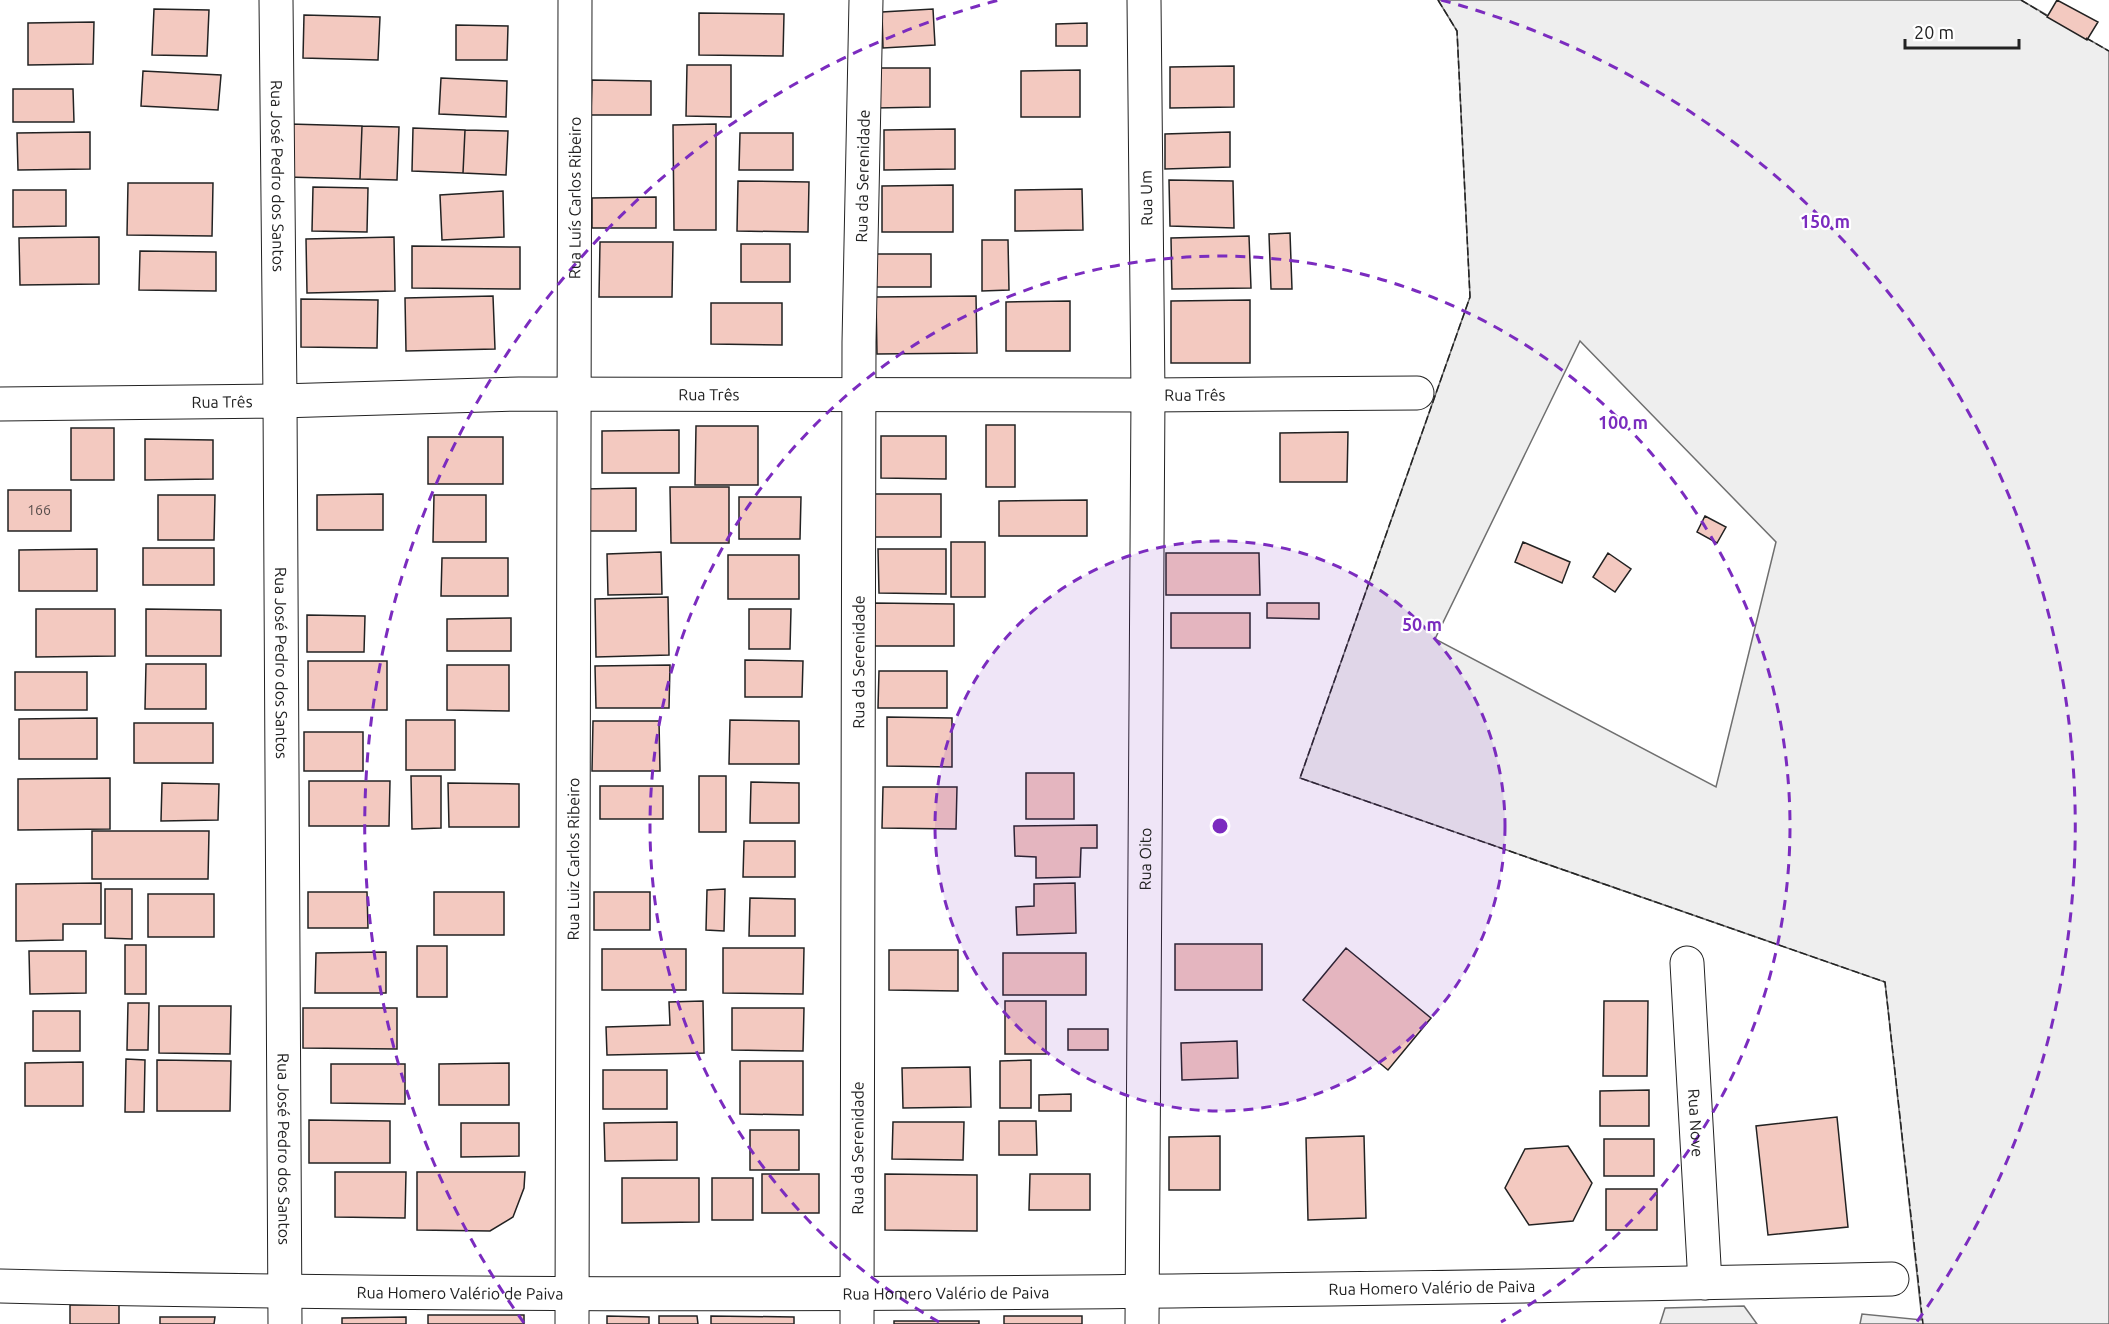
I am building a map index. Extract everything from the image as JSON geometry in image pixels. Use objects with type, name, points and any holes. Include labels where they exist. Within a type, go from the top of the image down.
[{"type":"street","name":"Rua José Pedro dos Santos","points":[[276,0],[285,1308]]},
{"type":"street","name":"Rua Luís Carlos Ribeiro","points":[[574,394],[575,0]]},
{"type":"street","name":"Rua da Serenidade","points":[[857,1309],[859,394],[866,0]]},
{"type":"street","name":"Rua Um","points":[[1144,0],[1148,395]]},
{"type":"street","name":"Rua Três","points":[[0,404],[280,401],[574,394],[1417,393]]},
{"type":"street","name":"Rua Luiz Carlos Ribeiro","points":[[572,1308],[574,394]]},
{"type":"street","name":"Rua Oito","points":[[1142,1308],[1148,395]]},
{"type":"street","name":"Rua Nove","points":[[1687,963],[1705,1283]]},
{"type":"street","name":"Rua Homero Valério de Paiva","points":[[0,1286],[285,1308],[1142,1308],[1705,1283],[1892,1279]]},
{"type":"shaded area","points":[[1438,0],[2021,0],[2109,51],[2109,1324],[1860,1324],[1862,1314],[1922,1320],[1885,982],[1300,778],[1470,297],[1457,31]],"holes":[[[1580,341],[1776,542],[1716,787],[1435,639]]]},
{"type":"shaded area","points":[[1744,1306],[1757,1324],[1660,1324],[1665,1308]]},
{"type":"building","points":[[2057,0],[2098,22],[2087,40],[2047,17]]},
{"type":"building","points":[[154,9],[209,10],[207,56],[152,55]]},
{"type":"building","points":[[933,9],[935,45],[883,48],[882,12]]},
{"type":"building","points":[[699,13],[784,14],[783,56],[699,55]]},
{"type":"building","points":[[304,15],[380,17],[378,60],[303,58]]},
{"type":"building","points":[[94,22],[93,64],[28,65],[28,23]]},
{"type":"building","points":[[1087,23],[1087,46],[1056,46],[1056,24]]},
{"type":"building","points":[[456,25],[508,26],[507,60],[456,60]]},
{"type":"building","points":[[687,65],[731,65],[731,117],[686,116]]},
{"type":"building","points":[[1234,66],[1234,107],[1170,108],[1170,67]]},
{"type":"building","points":[[875,68],[930,68],[930,107],[875,108]]},
{"type":"building","points":[[1080,70],[1080,117],[1021,117],[1021,71]]},
{"type":"building","points":[[143,71],[221,75],[218,110],[141,106]]},
{"type":"building","points":[[441,78],[507,81],[506,117],[439,114]]},
{"type":"building","points":[[592,80],[651,81],[651,115],[591,115]]},
{"type":"building","points":[[13,89],[73,89],[74,122],[13,122]]},
{"type":"building","points":[[289,124],[362,126],[360,179],[287,177]]},
{"type":"building","points":[[716,124],[716,230],[674,230],[673,125]]},
{"type":"building","points":[[362,126],[399,127],[397,180],[360,179]]},
{"type":"building","points":[[413,128],[465,130],[463,173],[412,171]]},
{"type":"building","points":[[955,129],[955,169],[884,170],[884,130]]},
{"type":"building","points":[[465,130],[508,131],[506,175],[463,173]]},
{"type":"building","points":[[90,132],[90,169],[18,170],[17,133]]},
{"type":"building","points":[[1230,132],[1230,167],[1165,169],[1165,134]]},
{"type":"building","points":[[740,133],[793,133],[793,170],[739,170]]},
{"type":"building","points":[[1169,180],[1233,181],[1234,228],[1170,226]]},
{"type":"building","points":[[738,181],[809,182],[808,232],[737,231]]},
{"type":"building","points":[[128,183],[213,183],[212,236],[127,235]]},
{"type":"building","points":[[953,185],[953,232],[882,232],[882,186]]},
{"type":"building","points":[[313,187],[368,188],[367,232],[312,231]]},
{"type":"building","points":[[1082,189],[1083,230],[1015,231],[1015,190]]},
{"type":"building","points":[[13,190],[66,190],[66,226],[13,227]]},
{"type":"building","points":[[503,191],[504,237],[442,240],[440,195]]},
{"type":"building","points":[[656,197],[656,228],[592,228],[592,198]]},
{"type":"building","points":[[1290,233],[1292,289],[1271,289],[1269,234]]},
{"type":"building","points":[[1249,236],[1251,288],[1172,289],[1171,238]]},
{"type":"building","points":[[99,237],[99,284],[20,285],[19,238]]},
{"type":"building","points":[[394,237],[395,291],[307,293],[306,239]]},
{"type":"building","points":[[982,240],[1008,240],[1009,290],[982,291]]},
{"type":"building","points":[[600,242],[673,242],[672,297],[599,297]]},
{"type":"building","points":[[741,244],[790,244],[790,282],[741,282]]},
{"type":"building","points":[[412,246],[520,247],[520,289],[412,288]]},
{"type":"building","points":[[140,251],[216,252],[216,291],[139,290]]},
{"type":"building","points":[[875,254],[931,254],[931,287],[875,287]]},
{"type":"building","points":[[493,296],[495,349],[406,351],[405,298]]},
{"type":"building","points":[[976,296],[977,353],[877,354],[876,297]]},
{"type":"building","points":[[301,299],[378,300],[377,348],[301,347]]},
{"type":"building","points":[[1250,300],[1250,363],[1171,363],[1171,301]]},
{"type":"building","points":[[1070,301],[1070,351],[1006,351],[1006,302]]},
{"type":"building","points":[[711,303],[782,303],[782,345],[711,344]]},
{"type":"building","points":[[986,425],[1015,425],[1015,487],[986,487]]},
{"type":"building","points":[[696,426],[758,426],[758,485],[695,485]]},
{"type":"building","points":[[71,428],[114,428],[114,480],[71,480]]},
{"type":"building","points":[[679,430],[679,473],[602,473],[602,431]]},
{"type":"building","points":[[1348,432],[1347,482],[1280,482],[1280,433]]},
{"type":"building","points":[[881,436],[946,436],[946,479],[881,478]]},
{"type":"building","points":[[428,437],[503,437],[503,484],[428,484]]},
{"type":"building","points":[[145,439],[213,440],[213,479],[145,480]]},
{"type":"building","points":[[670,487],[729,487],[729,543],[671,543]]},
{"type":"building","points":[[636,488],[636,531],[583,531],[583,489]]},
{"type":"building","points":[[8,490],[71,490],[71,531],[8,531]]},
{"type":"building","points":[[383,494],[383,530],[317,530],[317,495]]},
{"type":"building","points":[[868,494],[941,494],[941,537],[868,537]]},
{"type":"building","points":[[158,495],[215,495],[214,540],[158,540]]},
{"type":"building","points":[[434,495],[486,495],[486,542],[433,542]]},
{"type":"building","points":[[739,497],[801,497],[800,539],[739,539]]},
{"type":"building","points":[[1087,500],[1087,536],[999,536],[999,501]]},
{"type":"building","points":[[1705,516],[1726,527],[1717,543],[1697,532]]},
{"type":"building","points":[[951,542],[985,542],[985,597],[951,597]]},
{"type":"building","points":[[1523,542],[1570,562],[1562,583],[1515,562]]},
{"type":"building","points":[[143,548],[214,548],[214,585],[143,585]]},
{"type":"building","points":[[97,549],[97,591],[19,591],[19,550]]},
{"type":"building","points":[[878,549],[946,549],[946,594],[879,593]]},
{"type":"building","points":[[661,552],[662,594],[608,595],[607,554]]},
{"type":"building","points":[[1166,553],[1259,553],[1260,595],[1166,595]]},
{"type":"building","points":[[1608,553],[1631,569],[1615,592],[1593,577]]},
{"type":"building","points":[[728,555],[799,555],[799,599],[728,599]]},
{"type":"building","points":[[442,558],[508,558],[508,596],[441,596]]},
{"type":"building","points":[[668,597],[669,655],[596,657],[595,599]]},
{"type":"building","points":[[873,603],[954,604],[954,646],[872,646]]},
{"type":"building","points":[[1267,603],[1319,603],[1319,619],[1267,618]]},
{"type":"building","points":[[36,609],[115,609],[115,656],[36,657]]},
{"type":"building","points":[[146,609],[221,610],[221,656],[146,656]]},
{"type":"building","points":[[749,609],[791,609],[790,649],[749,649]]},
{"type":"building","points":[[1171,613],[1250,613],[1250,648],[1171,648]]},
{"type":"building","points":[[307,615],[365,616],[364,652],[307,652]]},
{"type":"building","points":[[511,618],[511,651],[447,651],[447,619]]},
{"type":"building","points":[[745,660],[803,661],[802,697],[745,697]]},
{"type":"building","points":[[308,661],[387,661],[387,710],[308,710]]},
{"type":"building","points":[[146,664],[206,664],[206,709],[145,709]]},
{"type":"building","points":[[447,665],[509,665],[509,711],[447,710]]},
{"type":"building","points":[[670,665],[669,708],[596,708],[595,666]]},
{"type":"building","points":[[879,671],[947,671],[947,708],[878,708]]},
{"type":"building","points":[[15,672],[87,672],[87,710],[15,710]]},
{"type":"building","points":[[887,717],[952,718],[952,767],[887,766]]},
{"type":"building","points":[[97,718],[97,759],[19,759],[19,719]]},
{"type":"building","points":[[406,720],[455,720],[455,770],[406,770]]},
{"type":"building","points":[[730,720],[799,721],[799,764],[729,764]]},
{"type":"building","points":[[593,721],[659,721],[660,771],[592,771]]},
{"type":"building","points":[[134,723],[213,723],[213,763],[134,763]]},
{"type":"building","points":[[304,732],[363,732],[363,771],[304,771]]},
{"type":"building","points":[[1026,773],[1074,773],[1074,819],[1026,819]]},
{"type":"building","points":[[411,776],[441,776],[441,828],[412,829]]},
{"type":"building","points":[[699,776],[726,776],[726,832],[699,832]]},
{"type":"building","points":[[110,778],[110,829],[18,830],[18,779]]},
{"type":"building","points":[[309,781],[390,781],[389,826],[309,826]]},
{"type":"building","points":[[751,782],[799,783],[799,823],[750,823]]},
{"type":"building","points":[[162,783],[219,784],[218,820],[161,821]]},
{"type":"building","points":[[448,783],[519,784],[519,827],[449,827]]},
{"type":"building","points":[[600,786],[663,786],[663,819],[600,819]]},
{"type":"building","points":[[883,787],[957,787],[956,829],[882,828]]},
{"type":"building","points":[[1097,825],[1097,848],[1081,848],[1080,877],[1036,878],[1036,857],[1015,856],[1014,826]]},
{"type":"building","points":[[92,831],[209,831],[208,879],[92,879]]},
{"type":"building","points":[[744,841],[795,841],[795,877],[743,877]]},
{"type":"building","points":[[101,883],[101,924],[63,924],[63,940],[16,941],[16,884]]},
{"type":"building","points":[[1075,883],[1076,933],[1017,935],[1016,907],[1034,906],[1034,884]]},
{"type":"building","points":[[105,889],[132,889],[132,939],[105,938]]},
{"type":"building","points":[[725,889],[724,931],[706,930],[707,890]]},
{"type":"building","points":[[308,892],[367,892],[368,928],[308,928]]},
{"type":"building","points":[[434,892],[504,892],[504,935],[434,935]]},
{"type":"building","points":[[594,892],[650,892],[650,930],[594,930]]},
{"type":"building","points":[[148,894],[214,894],[214,937],[148,937]]},
{"type":"building","points":[[750,898],[795,899],[795,936],[749,936]]},
{"type":"building","points":[[1175,944],[1262,944],[1262,990],[1175,990]]},
{"type":"building","points":[[125,945],[146,945],[146,994],[125,994]]},
{"type":"building","points":[[417,946],[447,946],[447,997],[417,997]]},
{"type":"building","points":[[723,948],[804,948],[803,994],[723,993]]},
{"type":"building","points":[[1346,948],[1431,1018],[1388,1070],[1303,1000]]},
{"type":"building","points":[[602,949],[686,949],[686,990],[602,990]]},
{"type":"building","points":[[889,950],[958,950],[958,991],[889,990]]},
{"type":"building","points":[[29,951],[86,951],[86,993],[30,994]]},
{"type":"building","points":[[386,952],[386,993],[315,993],[316,953]]},
{"type":"building","points":[[1003,953],[1086,953],[1086,995],[1003,995]]},
{"type":"building","points":[[703,1001],[704,1053],[607,1055],[606,1027],[670,1025],[669,1002]]},
{"type":"building","points":[[1005,1001],[1046,1001],[1046,1054],[1005,1054]]},
{"type":"building","points":[[1604,1001],[1648,1001],[1647,1076],[1603,1076]]},
{"type":"building","points":[[128,1003],[149,1003],[148,1050],[127,1050]]},
{"type":"building","points":[[159,1006],[231,1006],[230,1054],[159,1053]]},
{"type":"building","points":[[303,1008],[397,1008],[397,1049],[303,1048]]},
{"type":"building","points":[[732,1008],[804,1008],[803,1051],[732,1050]]},
{"type":"building","points":[[33,1011],[80,1011],[80,1051],[33,1051]]},
{"type":"building","points":[[1068,1029],[1108,1029],[1108,1050],[1068,1050]]},
{"type":"building","points":[[1237,1041],[1238,1078],[1182,1080],[1181,1043]]},
{"type":"building","points":[[126,1059],[145,1060],[144,1112],[125,1112]]},
{"type":"building","points":[[157,1060],[231,1061],[230,1111],[157,1111]]},
{"type":"building","points":[[1031,1060],[1031,1108],[1000,1108],[1000,1061]]},
{"type":"building","points":[[740,1061],[803,1061],[803,1115],[740,1114]]},
{"type":"building","points":[[83,1062],[83,1106],[25,1106],[25,1063]]},
{"type":"building","points":[[509,1063],[509,1105],[439,1105],[439,1064]]},
{"type":"building","points":[[331,1064],[405,1064],[405,1104],[331,1103]]},
{"type":"building","points":[[970,1067],[971,1107],[903,1108],[902,1068]]},
{"type":"building","points":[[603,1070],[667,1070],[667,1109],[603,1109]]},
{"type":"building","points":[[1649,1090],[1649,1126],[1600,1126],[1600,1091]]},
{"type":"building","points":[[1071,1094],[1071,1111],[1039,1111],[1039,1095]]},
{"type":"building","points":[[1837,1117],[1848,1227],[1768,1235],[1756,1126]]},
{"type":"building","points":[[309,1120],[390,1121],[390,1163],[309,1163]]},
{"type":"building","points":[[999,1121],[1036,1121],[1037,1155],[999,1155]]},
{"type":"building","points":[[677,1122],[677,1160],[605,1161],[604,1123]]},
{"type":"building","points":[[893,1122],[964,1122],[963,1160],[892,1159]]},
{"type":"building","points":[[461,1123],[519,1123],[519,1156],[461,1157]]},
{"type":"building","points":[[750,1130],[799,1130],[799,1170],[750,1170]]},
{"type":"building","points":[[1220,1136],[1220,1190],[1169,1190],[1169,1137]]},
{"type":"building","points":[[1364,1136],[1366,1218],[1308,1220],[1306,1138]]},
{"type":"building","points":[[1604,1139],[1654,1139],[1654,1176],[1604,1176]]},
{"type":"building","points":[[1568,1146],[1592,1183],[1573,1221],[1529,1225],[1505,1188],[1525,1149]]},
{"type":"building","points":[[335,1172],[406,1172],[405,1218],[335,1217]]},
{"type":"building","points":[[417,1172],[525,1172],[524,1188],[513,1217],[490,1231],[417,1230]]},
{"type":"building","points":[[762,1174],[819,1174],[819,1213],[762,1213]]},
{"type":"building","points":[[885,1174],[977,1175],[977,1231],[885,1230]]},
{"type":"building","points":[[1030,1174],[1090,1174],[1090,1210],[1029,1210]]},
{"type":"building","points":[[622,1178],[699,1178],[699,1222],[622,1223]]},
{"type":"building","points":[[712,1178],[753,1178],[753,1220],[712,1220]]},
{"type":"building","points":[[1606,1189],[1657,1189],[1657,1230],[1606,1230]]},
{"type":"building","points":[[70,1305],[119,1305],[119,1324],[70,1324]]},
{"type":"building","points":[[428,1315],[524,1315],[524,1324],[428,1324]]},
{"type":"building","points":[[607,1316],[649,1317],[649,1324],[607,1324]]},
{"type":"building","points":[[659,1316],[697,1316],[698,1324],[659,1324]]},
{"type":"building","points":[[711,1316],[794,1317],[794,1324],[711,1324]]},
{"type":"building","points":[[1004,1316],[1082,1316],[1082,1324],[1004,1324]]},
{"type":"building","points":[[160,1317],[215,1317],[214,1324],[160,1324]]},
{"type":"building","points":[[406,1317],[406,1324],[342,1324],[342,1318]]},
{"type":"building","points":[[894,1321],[979,1321],[979,1324],[894,1324]]},
{"type":"fence","points":[[1438,0],[1457,31],[1470,297],[1300,778],[1885,982],[1923,1324]]},
{"type":"fence","points":[[2021,0],[2049,17]]},
{"type":"fence","points":[[2086,38],[2109,51]]}]
